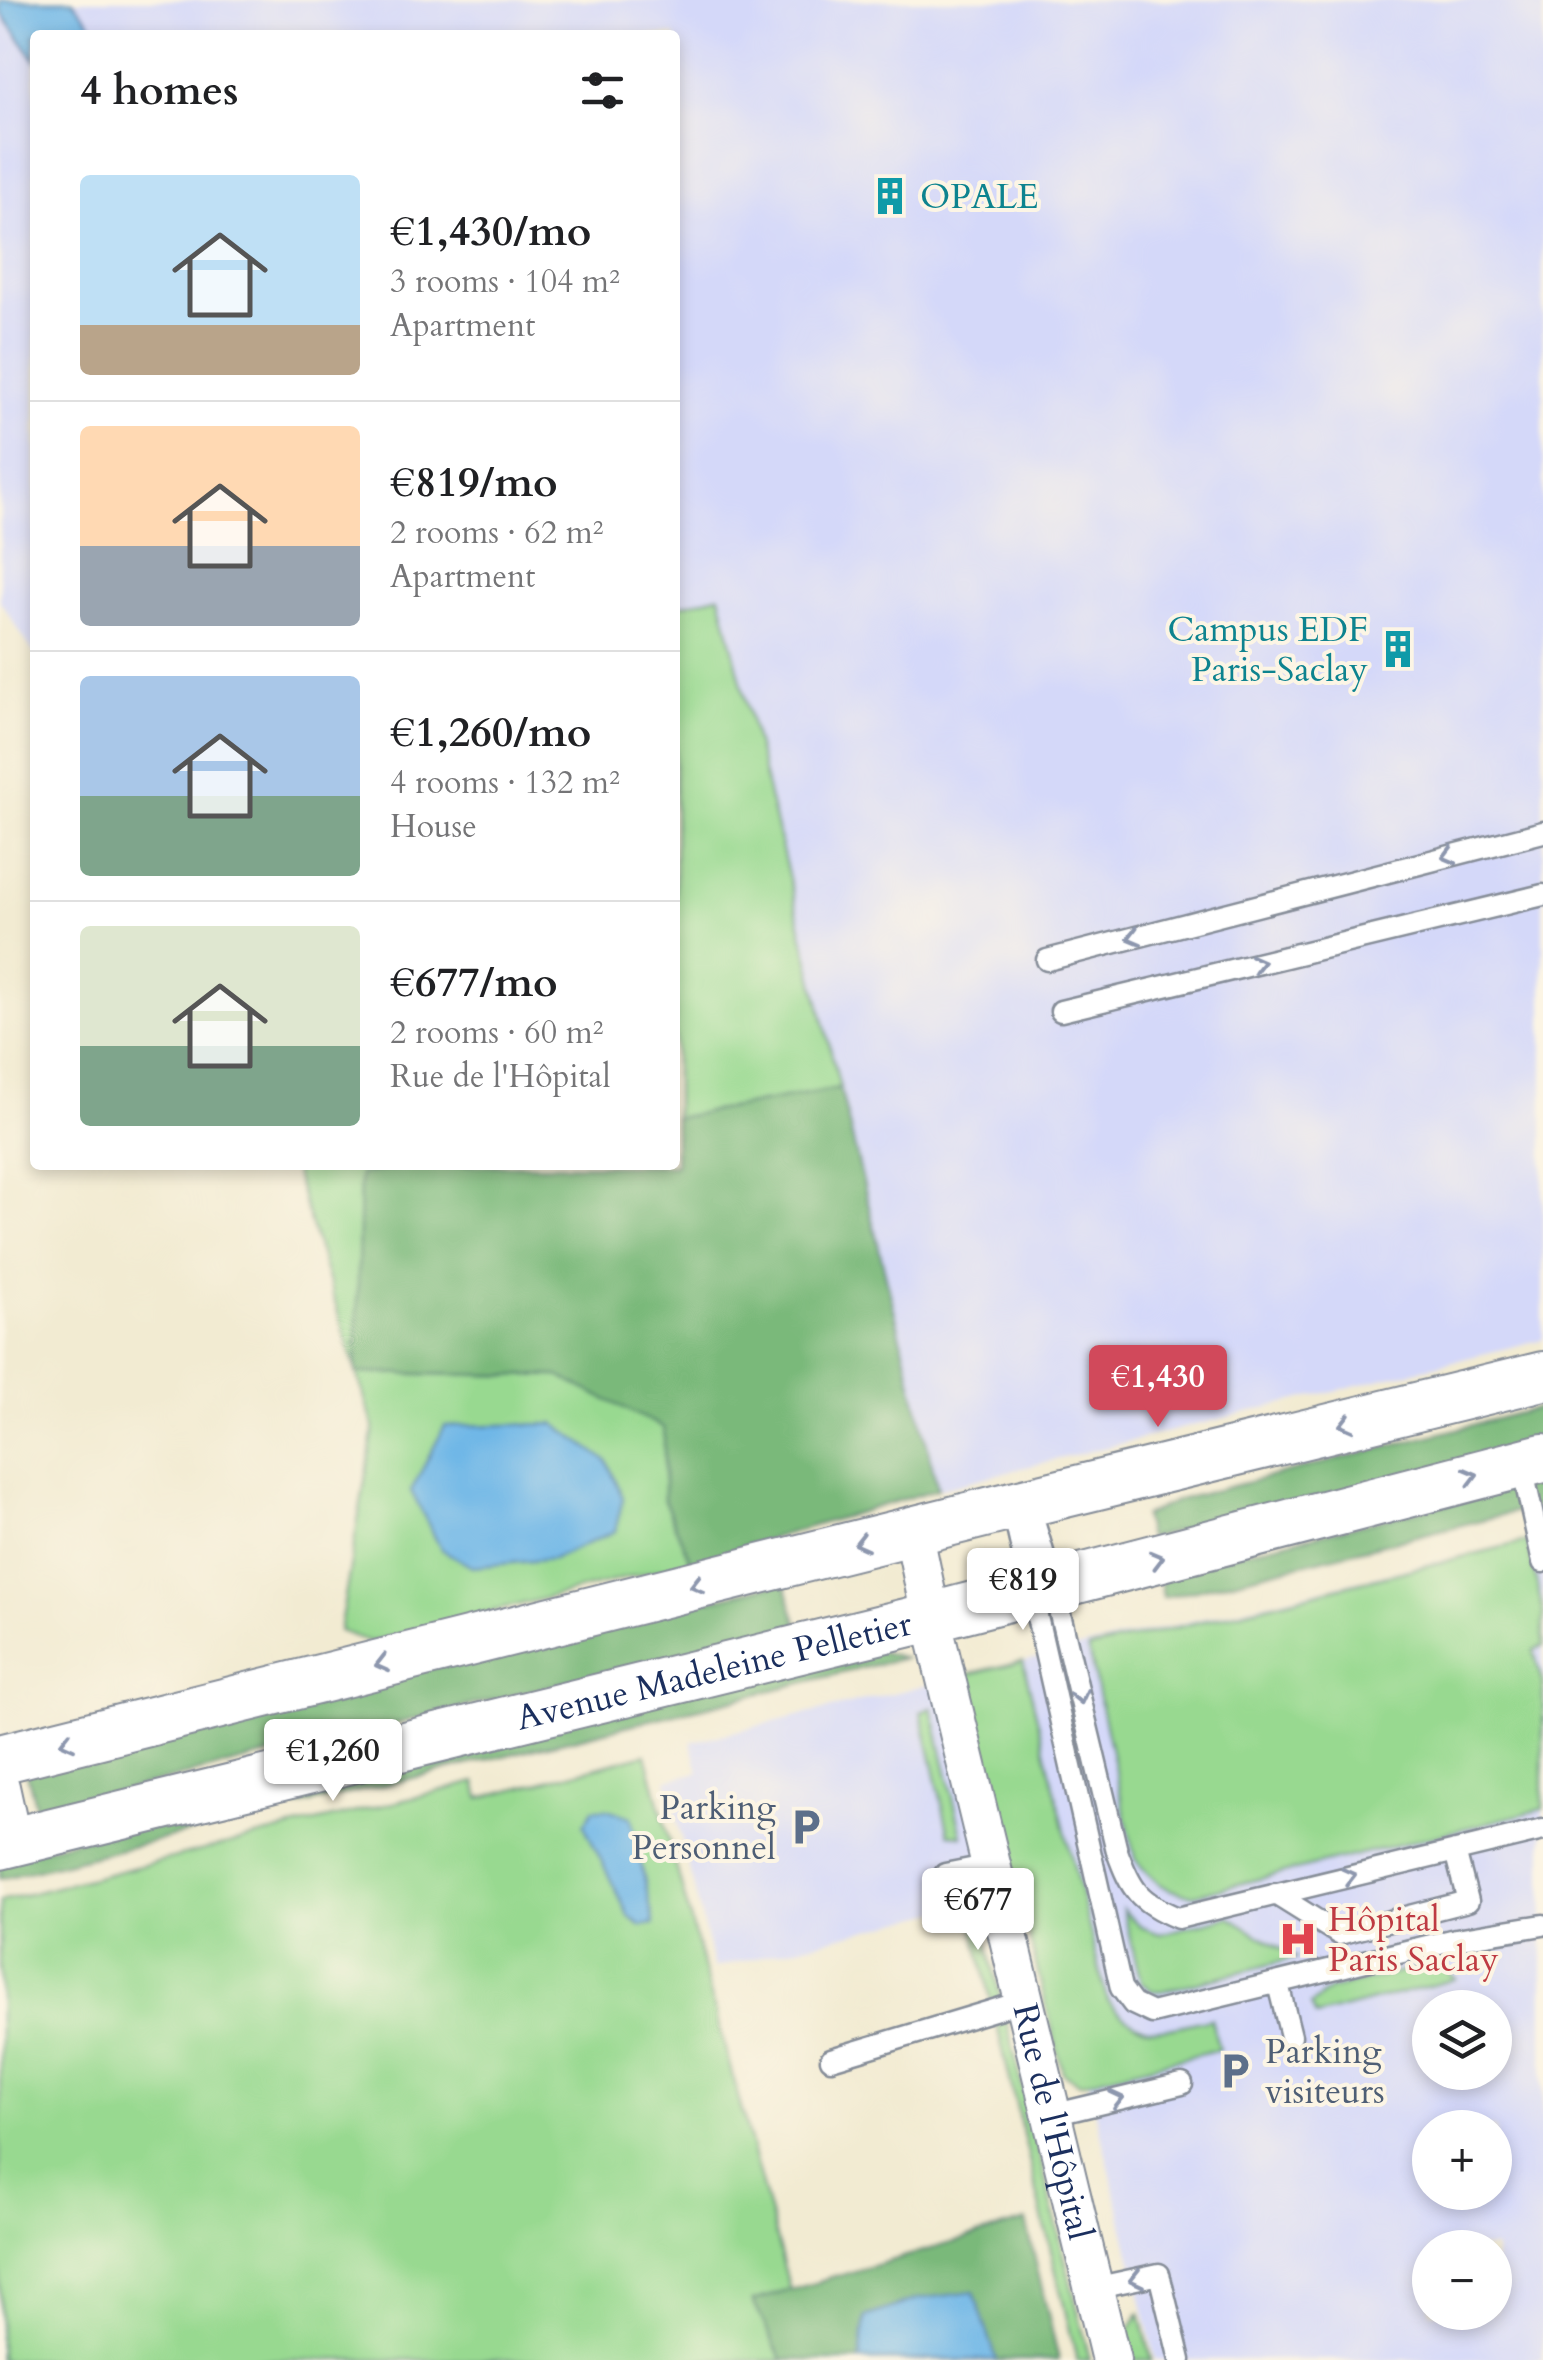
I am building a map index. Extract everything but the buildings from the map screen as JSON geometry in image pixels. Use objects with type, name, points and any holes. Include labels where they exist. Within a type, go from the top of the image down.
[{"type":"street","points":[[0,1759],[1543,1376]]},
{"type":"street","name":"Avenue Madeleine Pelletier","points":[[6,1843],[931,1617],[1532,1460]]},
{"type":"street","name":"Rue de l'Hôpital","points":[[913,1530],[1111,2360]]},
{"type":"street","points":[[0,1787],[6,1843]]},
{"type":"lane","points":[[1047,960],[1543,832]]},
{"type":"lane","points":[[1061,1010],[1543,895]]},
{"type":"lane","points":[[1532,1460],[1543,1562]]},
{"type":"lane","points":[[1020,1504],[1117,1851],[1130,1886],[1152,1908],[1178,1918],[1543,1830]]},
{"type":"lane","points":[[1043,1588],[1121,1988],[1132,2004],[1152,2013],[1456,1939],[1543,1924]]},
{"type":"lane","points":[[1275,1894],[1339,1934],[1468,1901],[1455,1851]]},
{"type":"lane","points":[[946,1874],[991,1864]]},
{"type":"lane","points":[[1278,1984],[1292,2036]]},
{"type":"lane","points":[[830,2058],[1024,2001]]},
{"type":"lane","points":[[1052,2115],[1182,2084]]},
{"type":"lane","points":[[1094,2288],[1159,2274],[1180,2360]]},
{"type":"shaded area","points":[[0,0],[1543,0],[1543,1339],[938,1489],[720,595],[680,606],[680,30],[30,30],[30,647],[0,601]]},
{"type":"shaded area","name":"Hôpital Paris Saclay","points":[[1543,1536],[1543,2360],[1156,2360],[1041,1886],[714,1968],[667,1780],[699,1772],[691,1742]]},
{"type":"green space","points":[[720,595],[840,1088],[680,1117],[680,606]]},
{"type":"green space","points":[[840,1088],[938,1489],[691,1562],[664,1500],[664,1428],[558,1376],[356,1373],[360,1174],[383,1170],[680,1170],[680,1117]]},
{"type":"green space","points":[[294,1170],[386,1170],[360,1175],[357,1373],[559,1376],[665,1428],[664,1500],[691,1562],[370,1642],[339,1631],[374,1428]]},
{"type":"green space","points":[[1543,1407],[1543,1444],[1148,1538],[1143,1516],[1178,1500]]},
{"type":"green space","points":[[1543,1481],[1543,1505],[1163,1598],[1159,1572]]},
{"type":"green space","points":[[1527,1541],[1543,1611],[1543,1646],[1534,1650],[1543,1686],[1543,1809],[1194,1895],[1161,1885],[1135,1859],[1088,1649]]},
{"type":"green space","points":[[784,1582],[798,1625],[37,1812],[25,1766]]},
{"type":"green space","points":[[864,1647],[904,1658],[0,1879],[0,1859]]},
{"type":"green space","points":[[1023,1661],[1107,2000],[1143,2027],[1166,2028],[1211,2019],[1219,2049],[1080,2083],[1063,2073],[964,1675]]},
{"type":"green space","points":[[932,1708],[962,1835],[949,1834],[921,1712]]},
{"type":"green space","points":[[646,1754],[790,2290],[753,2301],[782,2360],[0,2360],[0,1901],[476,1782],[480,1798]]},
{"type":"green space","points":[[978,1906],[1090,2360],[1077,2360],[969,1909]]},
{"type":"green space","points":[[1123,1910],[1141,1927],[1160,1934],[1229,1916],[1296,1958],[1152,1991],[1141,1982]]},
{"type":"green space","points":[[1437,1963],[1456,1979],[1316,2016],[1311,2005],[1329,1990]]},
{"type":"green space","points":[[1026,2221],[1059,2360],[782,2360],[753,2301]]},
{"type":"green space","points":[[1140,2313],[1152,2360],[1132,2360],[1126,2334]]},
{"type":"water","points":[[0,0],[73,0],[96,30],[30,30],[30,53],[0,11]]},
{"type":"water","points":[[555,1424],[607,1461],[623,1498],[615,1531],[553,1559],[472,1567],[441,1549],[411,1491],[445,1426]]},
{"type":"water","points":[[593,1809],[631,1817],[654,1924],[641,1926],[628,1915],[584,1825]]},
{"type":"water","points":[[974,2292],[997,2360],[860,2360],[865,2317],[917,2299]]},
{"type":"place","name":"OPALE","points":[[890,196]]},
{"type":"place","name":"Campus EDF Paris-Saclay","points":[[1398,649]]},
{"type":"place","name":"Parking Personnel","points":[[806,1827]]},
{"type":"place","name":"Hôpital Paris Saclay","points":[[1298,1939]]},
{"type":"place","name":"Parking visiteurs","points":[[1235,2071]]}]
